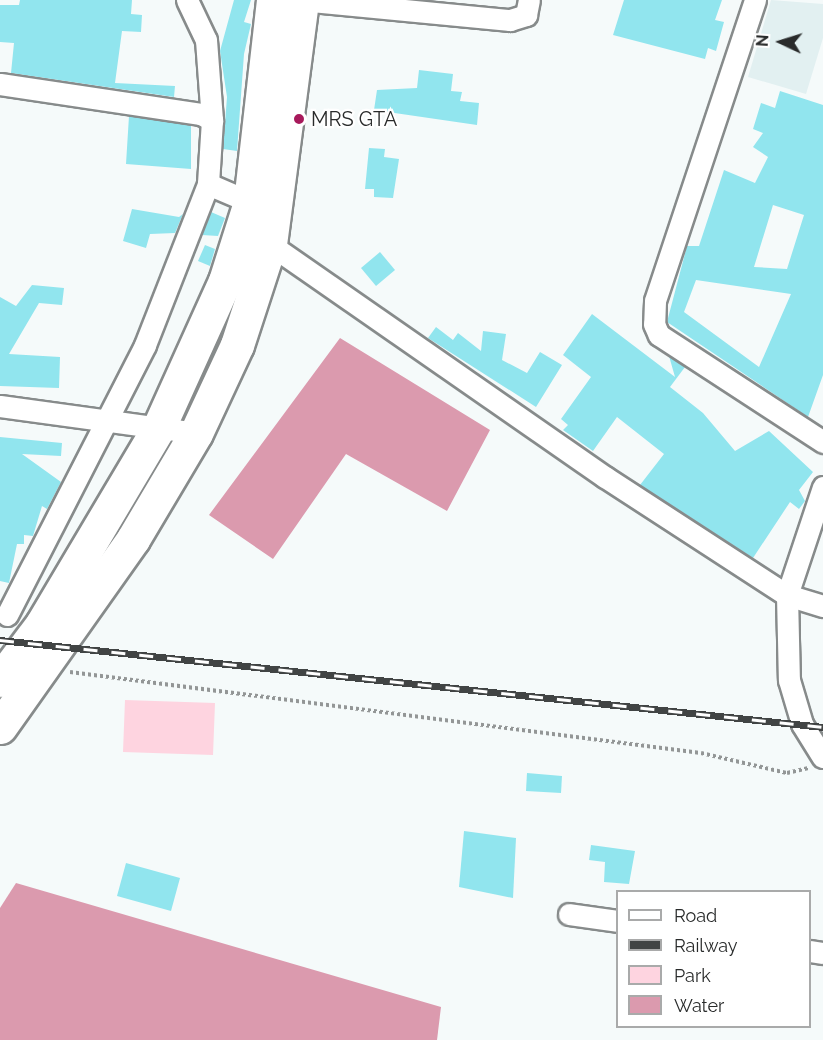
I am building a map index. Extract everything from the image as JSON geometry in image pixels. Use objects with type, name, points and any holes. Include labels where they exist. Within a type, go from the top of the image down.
[{"type":"main road","points":[[0,727],[40,667],[53,629],[159,427],[255,224],[273,0]]},
{"type":"main road","points":[[0,680],[53,629],[133,539],[196,433],[237,345],[255,224],[302,0]]},
{"type":"street","points":[[53,629],[4,614],[108,420],[178,270],[208,184],[212,120],[206,40],[187,0]]},
{"type":"street","points":[[302,0],[510,20],[526,15],[530,0]]},
{"type":"street","points":[[754,0],[655,301],[654,324],[659,335],[823,442]]},
{"type":"street","points":[[0,84],[168,106],[212,120]]},
{"type":"street","points":[[208,184],[255,224],[605,477],[787,595],[823,606]]},
{"type":"street","points":[[0,406],[196,433]]},
{"type":"street","points":[[819,762],[802,724],[789,680],[787,595],[823,487]]},
{"type":"street","points":[[569,914],[616,921]]},
{"type":"path","points":[[40,667],[142,684],[350,704],[701,753],[787,773],[819,762]]},
{"type":"shaded area","points":[[771,0],[823,4],[823,38],[806,94],[748,77]]},
{"type":"green space","points":[[125,700],[215,703],[213,755],[123,752]]},
{"type":"water","points":[[340,338],[490,430],[447,511],[346,454],[273,559],[209,515]]},
{"type":"water","points":[[16,883],[441,1007],[437,1040],[0,1040],[0,908]]},
{"type":"building","points":[[20,0],[132,0],[131,14],[142,15],[141,32],[122,31],[115,83],[175,86],[174,97],[11,73],[14,43],[0,42],[0,5],[19,5]]},
{"type":"building","points":[[234,0],[251,0],[244,22],[251,24],[244,54],[237,151],[223,149],[227,97],[220,51]]},
{"type":"building","points":[[624,0],[722,0],[715,20],[724,22],[716,51],[708,48],[705,59],[613,35]]},
{"type":"building","points":[[419,70],[453,74],[451,91],[462,92],[460,101],[479,103],[477,125],[374,110],[377,90],[417,88]]},
{"type":"building","points":[[780,91],[823,105],[823,375],[808,417],[667,322],[687,246],[699,246],[724,170],[755,183],[768,157],[753,147],[763,133],[753,129],[761,103],[775,108]],"holes":[[[773,205],[804,215],[787,269],[754,267]],[[696,280],[791,294],[759,367],[684,312]]]},
{"type":"building","points":[[129,116],[191,125],[191,169],[126,164]]},
{"type":"building","points":[[369,148],[385,149],[384,157],[399,159],[393,198],[374,197],[374,189],[365,189]]},
{"type":"building","points":[[132,209],[179,217],[183,214],[175,233],[150,234],[146,248],[123,241]]},
{"type":"building","points":[[211,212],[225,218],[218,236],[202,235]]},
{"type":"building","points":[[205,245],[215,249],[210,266],[198,261]]},
{"type":"building","points":[[380,252],[395,270],[376,286],[361,268]]},
{"type":"building","points":[[32,285],[64,288],[62,305],[39,303],[9,354],[60,357],[59,388],[0,386],[0,297],[16,306]]},
{"type":"building","points":[[592,314],[675,377],[669,356],[685,367],[670,387],[703,413],[735,451],[769,431],[813,472],[799,490],[805,501],[799,509],[790,502],[753,558],[640,485],[664,454],[617,417],[593,451],[563,430],[568,425],[561,419],[591,377],[563,355]]},
{"type":"building","points":[[436,327],[453,340],[458,333],[481,351],[483,331],[506,334],[502,360],[527,373],[540,352],[562,365],[536,407],[428,338]]},
{"type":"building","points":[[0,437],[62,443],[61,456],[22,454],[61,482],[47,509],[42,506],[33,536],[24,535],[24,544],[17,544],[9,583],[0,581]]},
{"type":"building","points":[[527,773],[562,776],[561,793],[526,791]]},
{"type":"building","points":[[464,831],[516,838],[513,898],[459,887]]},
{"type":"building","points":[[591,845],[635,851],[629,884],[604,882],[605,862],[589,860]]},
{"type":"building","points":[[126,863],[180,878],[171,911],[117,896]]},
{"type":"railway","points":[[0,640],[823,727]]},
{"type":"place","name":"MRS GTA","points":[[299,119]]}]
